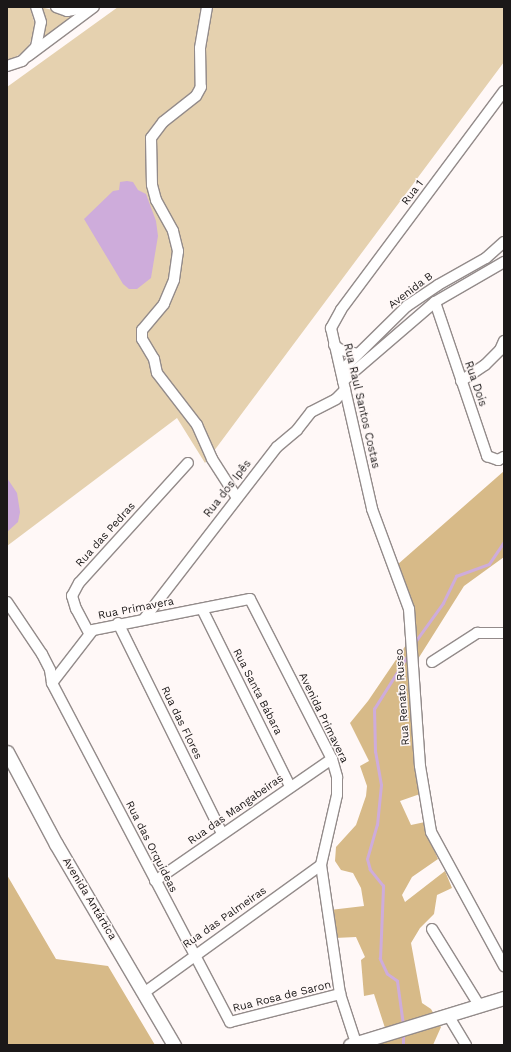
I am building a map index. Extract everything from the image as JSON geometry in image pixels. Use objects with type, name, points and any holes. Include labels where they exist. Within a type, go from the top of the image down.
[{"type":"main road","name":"Avenida Antártica","points":[[7,752],[56,844],[145,992],[174,1045]]},
{"type":"main road","points":[[353,1044],[504,998]]},
{"type":"street","points":[[28,56],[36,47],[40,35],[41,22],[36,7]]},
{"type":"street","points":[[56,7],[67,11],[93,7]]},
{"type":"street","points":[[10,67],[28,56],[93,7]]},
{"type":"street","points":[[207,7],[200,48],[201,87],[196,96],[163,122],[151,138],[152,185],[156,200],[173,230],[178,251],[174,280],[164,304],[142,330],[142,339],[154,359],[157,373],[197,425],[212,459],[237,498]]},
{"type":"street","name":"Rua 1","points":[[341,310],[504,91]]},
{"type":"street","name":"Avenida B","points":[[343,380],[358,354],[407,306],[438,285],[486,258],[504,242]]},
{"type":"street","points":[[343,380],[435,302],[501,266]]},
{"type":"street","name":"Rua Dois","points":[[435,302],[487,456],[498,460],[504,457]]},
{"type":"street","name":"Rua Raul Santos Costas","points":[[341,310],[331,328],[372,509]]},
{"type":"street","points":[[461,381],[485,366],[500,350],[504,341]]},
{"type":"street","points":[[334,345],[341,350],[358,354]]},
{"type":"street","name":"Rua dos Ipês","points":[[144,619],[277,447],[297,430],[307,416],[336,399],[343,380]]},
{"type":"street","name":"Rua das Pedras","points":[[89,633],[76,609],[72,596],[79,582],[188,463]]},
{"type":"street","name":"Rua Renato Russo","points":[[372,509],[409,609],[420,766],[431,832],[504,966]]},
{"type":"street","name":"Rua Primavera","points":[[52,682],[89,633],[118,623],[202,609],[250,599]]},
{"type":"street","name":"Avenida Primavera","points":[[250,599],[332,760],[337,777],[337,794],[321,865],[340,994],[353,1044]]},
{"type":"street","name":"Rua das Orquídeas","points":[[7,602],[42,654],[50,670],[52,682],[193,955],[230,1022]]},
{"type":"street","name":"Rua Santa Bábara","points":[[202,609],[290,786]]},
{"type":"street","name":"Rua das Flores","points":[[118,623],[222,833]]},
{"type":"street","points":[[432,662],[476,633],[504,633]]},
{"type":"street","name":"Rua das Mangabeiras","points":[[155,881],[290,786],[332,760]]},
{"type":"street","name":"Rua das Palmeiras","points":[[145,992],[193,955],[321,865]]},
{"type":"street","points":[[432,929],[479,1005]]},
{"type":"street","name":"Rua Rosa de Saron","points":[[230,1022],[340,994]]},
{"type":"street","points":[[448,1015],[466,1045]]},
{"type":"shaded area","points":[[7,7],[30,7],[36,29],[27,50],[7,62]]},
{"type":"shaded area","points":[[41,7],[52,10],[84,12],[42,43],[45,26]]},
{"type":"shaded area","points":[[118,7],[504,7],[504,62],[205,463],[177,418],[7,546],[7,87]]},
{"type":"shaded area","points":[[120,182],[133,182],[138,190],[146,194],[156,221],[158,236],[151,278],[137,289],[129,289],[123,284],[84,219],[113,191],[119,190]]},
{"type":"shaded area","points":[[504,471],[504,557],[464,586],[418,659],[413,611],[397,565]]},
{"type":"shaded area","points":[[7,478],[17,493],[20,512],[18,522],[7,532]]},
{"type":"shaded area","points":[[406,645],[420,794],[400,801],[411,825],[425,822],[428,836],[438,859],[412,877],[402,895],[405,902],[445,871],[452,888],[437,895],[434,914],[420,928],[411,943],[422,1003],[431,1009],[441,1027],[433,1045],[355,1045],[385,1028],[374,994],[364,996],[361,960],[365,957],[356,937],[335,938],[330,910],[364,906],[361,888],[353,873],[341,870],[335,861],[336,847],[356,825],[366,796],[367,786],[360,766],[369,761],[350,723],[368,701]]},
{"type":"shaded area","points":[[7,875],[56,959],[108,966],[155,1045],[7,1045]]},
{"type":"waterway","points":[[415,642],[443,603],[456,576],[489,564],[504,542]]},
{"type":"waterway","points":[[403,1025],[397,981],[387,974],[380,959],[383,886],[370,870],[367,859],[377,825],[381,785],[375,752],[374,709],[408,655]]},
{"type":"waterway","points":[[403,1032],[403,1045]]}]
